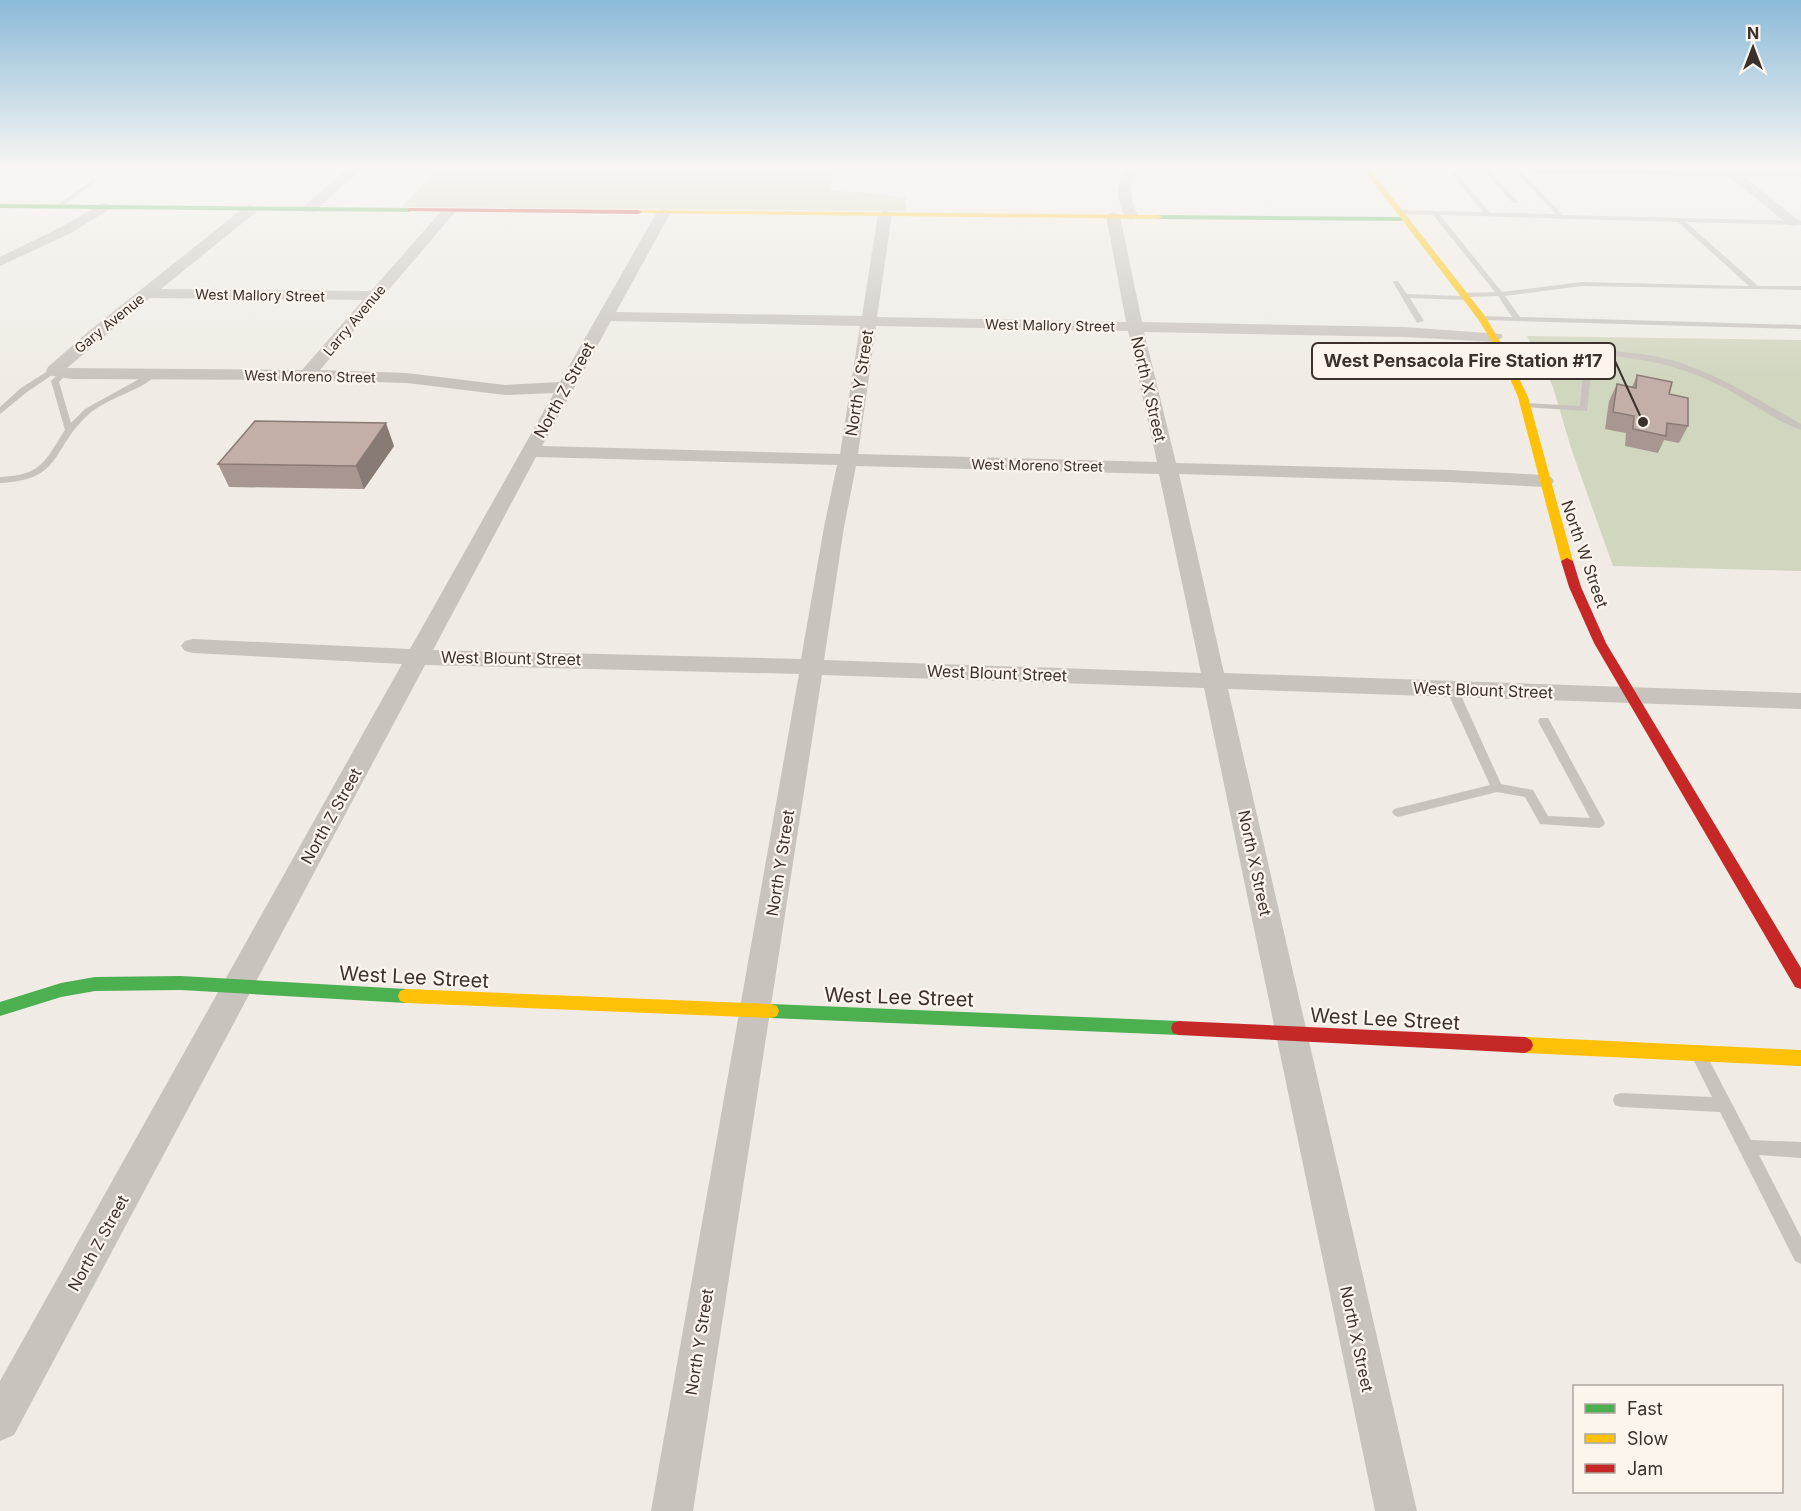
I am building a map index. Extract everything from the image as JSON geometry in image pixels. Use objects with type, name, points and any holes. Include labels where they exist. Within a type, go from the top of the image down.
[{"type":"street","points":[[0,262],[46,240]]},
{"type":"street","name":"Gary Avenue","points":[[59,372],[60,363],[213,240]]},
{"type":"street","name":"Larry Avenue","points":[[307,375],[424,240]]},
{"type":"street","name":"North Z Street","points":[[0,1421],[530,451],[649,240]]},
{"type":"street","name":"North Y Street","points":[[672,1511],[753,1012],[766,953],[811,667],[848,460],[881,240]]},
{"type":"street","name":"North X Street","points":[[1125,240],[1135,327],[1215,680],[1396,1511]]},
{"type":"street","name":"North W Street","points":[[1420,240],[1482,318],[1498,342],[1525,405],[1544,482],[1575,588],[1600,643],[1801,982]]},
{"type":"street","name":"West Mallory Street","points":[[146,293],[374,296]]},
{"type":"street","name":"West Mallory Street","points":[[606,316],[1404,332],[1498,342]]},
{"type":"street","name":"West Moreno Street","points":[[59,372],[407,378],[505,390],[566,387]]},
{"type":"street","name":"West Moreno Street","points":[[530,451],[1450,476],[1544,482]]},
{"type":"street","name":"West Blount Street","points":[[193,646],[418,657],[606,660],[1801,701]]},
{"type":"street","name":"West Lee Street","points":[[0,1009],[52,992],[95,984],[181,983],[510,1002],[970,1018],[1801,1058]]},
{"type":"lane","points":[[1456,240],[1518,320]]},
{"type":"lane","points":[[1702,240],[1756,288]]},
{"type":"lane","points":[[1396,282],[1420,321]]},
{"type":"lane","points":[[1405,296],[1500,294],[1582,284],[1801,288]]},
{"type":"lane","points":[[1482,318],[1801,327]]},
{"type":"lane","points":[[1498,342],[1563,351],[1603,352],[1680,365],[1716,380],[1801,427]]},
{"type":"lane","points":[[1525,405],[1584,409],[1587,373],[1563,351]]},
{"type":"lane","points":[[0,411],[24,390],[59,372]]},
{"type":"lane","points":[[59,372],[54,381],[69,430]]},
{"type":"lane","points":[[0,480],[23,480],[34,476],[43,469],[69,430],[88,411],[153,375]]},
{"type":"lane","points":[[1452,689],[1497,788]]},
{"type":"lane","points":[[1398,812],[1497,788],[1529,793],[1544,821],[1599,824],[1544,721]]},
{"type":"lane","points":[[1697,1053],[1801,1255]]},
{"type":"lane","points":[[1621,1100],[1724,1105]]},
{"type":"lane","points":[[1745,1147],[1801,1150]]},
{"type":"green space","points":[[1527,336],[1801,340],[1801,571],[1613,566],[1571,448],[1553,387]]},
{"type":"building","points":[[1637,375],[1672,382],[1669,394],[1688,398],[1688,426],[1667,423],[1666,436],[1633,429],[1634,416],[1613,412],[1617,384],[1636,388]]},
{"type":"building","points":[[255,421],[386,423],[356,466],[218,464]]},
{"type":"traffic: fast","points":[[0,1009],[61,990],[95,984],[181,983],[406,996]]},
{"type":"traffic: fast","points":[[771,1011],[1179,1028]]},
{"type":"traffic: slow","points":[[1421,240],[1482,318],[1503,353],[1523,397],[1567,561]]},
{"type":"traffic: slow","points":[[406,996],[771,1011]]},
{"type":"traffic: slow","points":[[1525,1045],[1801,1058]]},
{"type":"traffic: jam","points":[[1567,561],[1575,587],[1600,643],[1801,982]]},
{"type":"traffic: jam","points":[[1179,1028],[1525,1045]]},
{"type":"place","name":"West Pensacola Fire Station #17","points":[[1643,422]]}]
